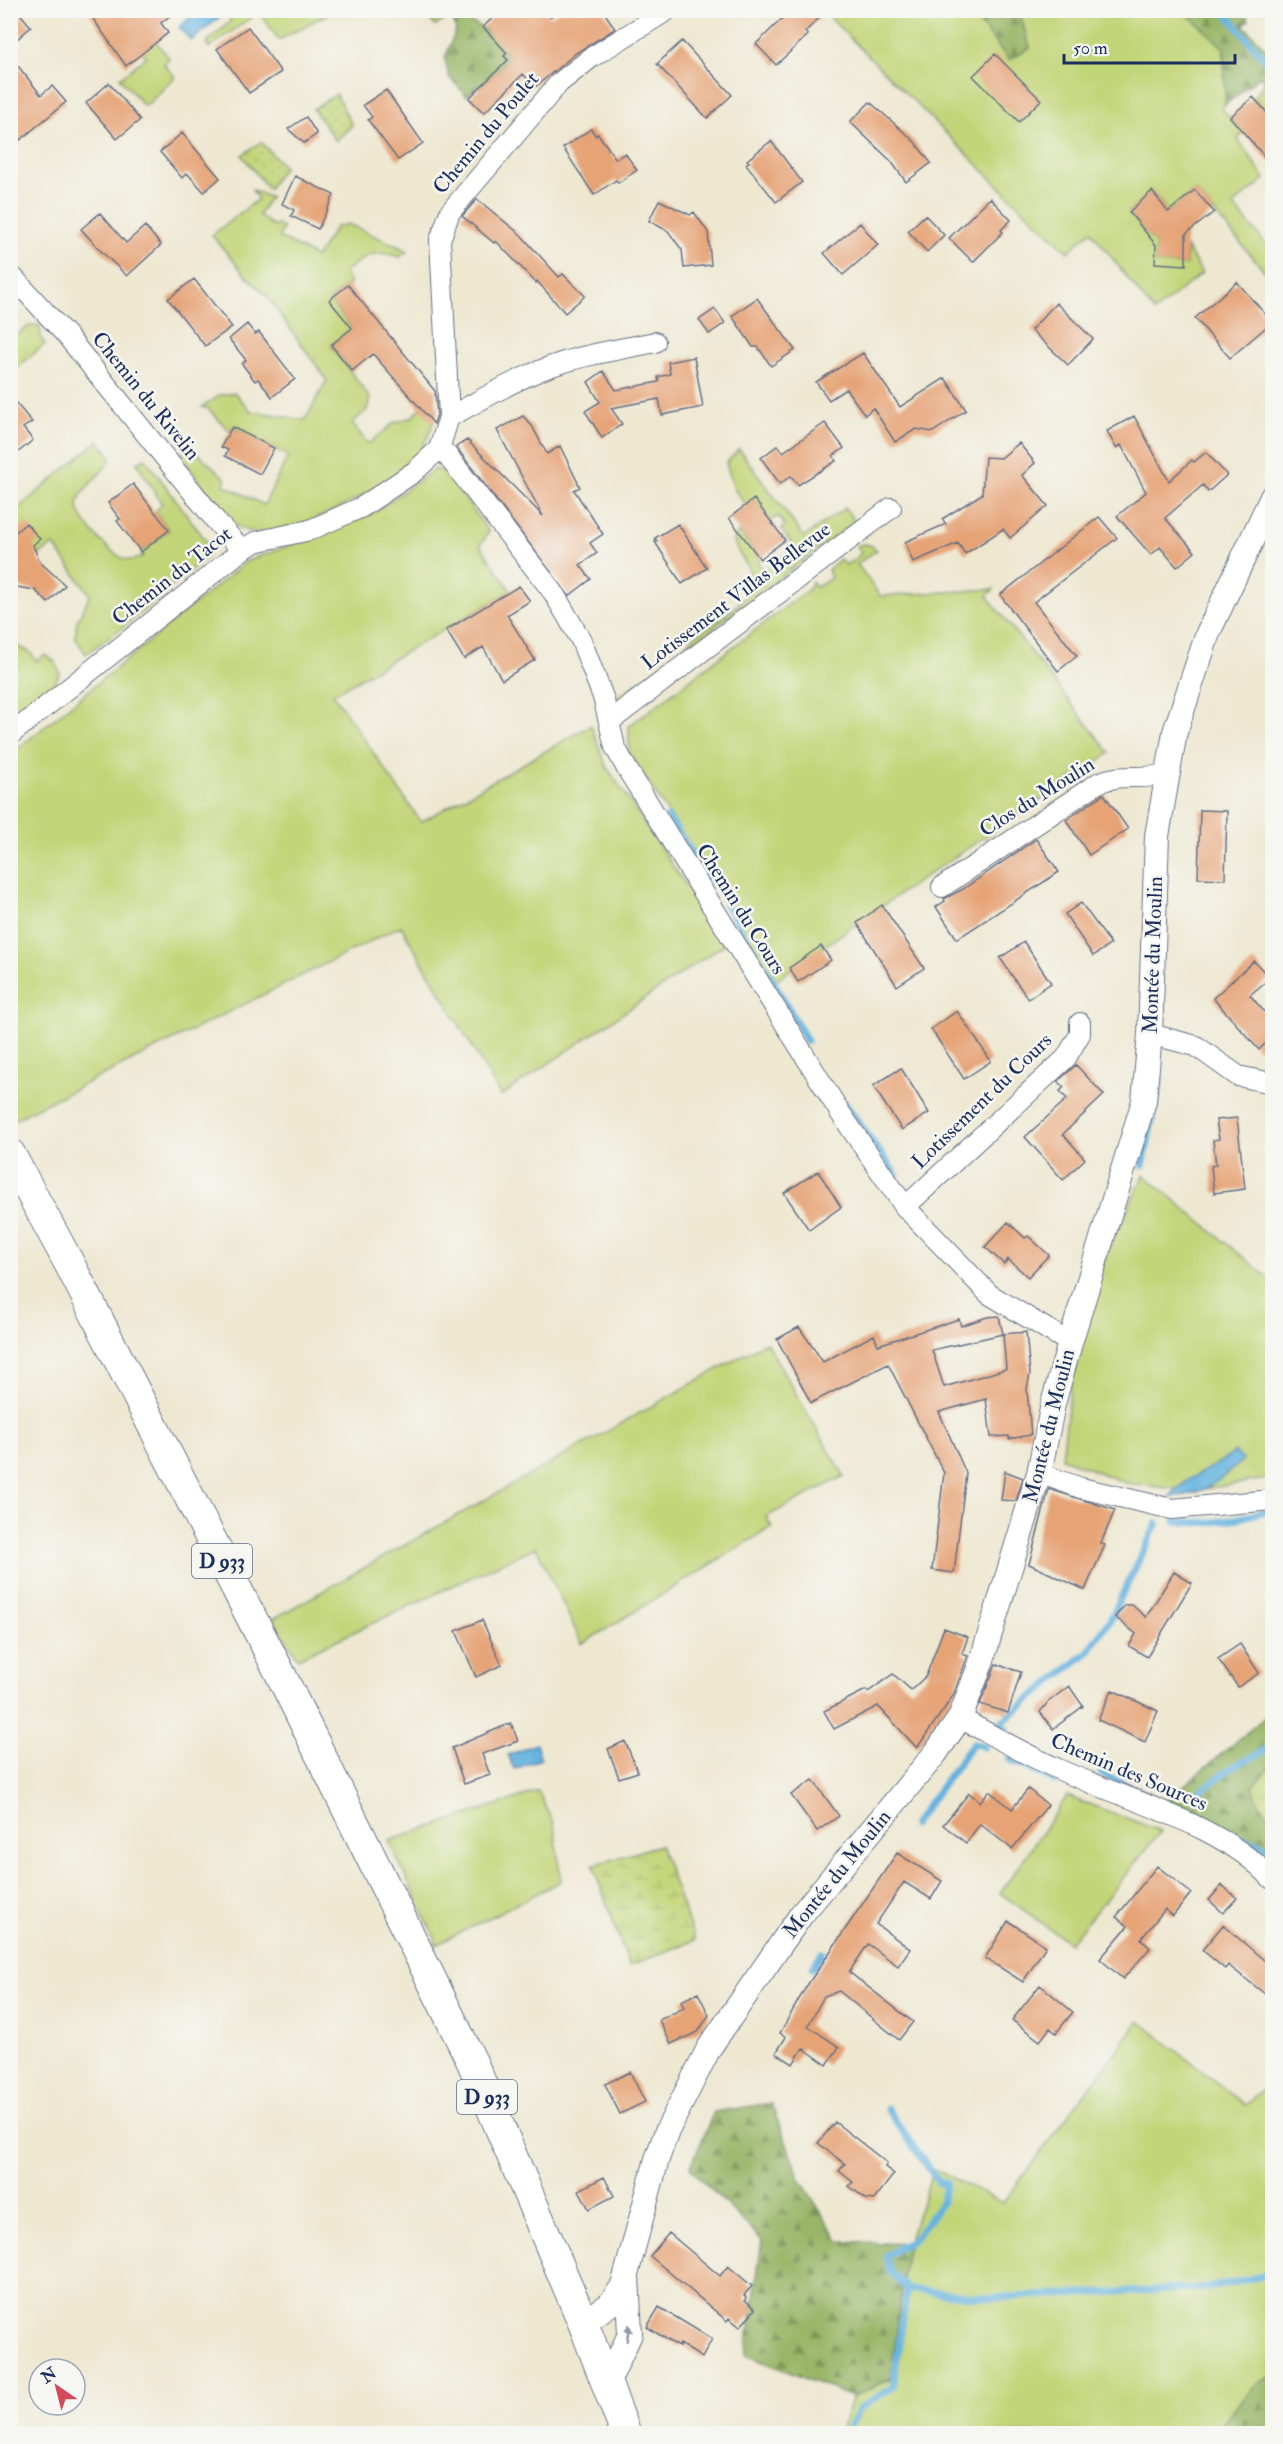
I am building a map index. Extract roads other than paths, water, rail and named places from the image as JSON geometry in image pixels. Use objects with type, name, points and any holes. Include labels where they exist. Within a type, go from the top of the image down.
[{"type":"main road","name":"D 933","points":[[10,1154],[69,1263],[280,1673],[472,2062],[582,2320],[626,2433]]},
{"type":"street","name":"Chemin du Poulet","points":[[439,449],[449,417],[440,240],[450,212],[559,82],[592,57],[668,10]]},
{"type":"street","name":"Chemin du Rivelin","points":[[10,274],[67,336],[242,550]]},
{"type":"street","points":[[449,417],[558,363],[655,342]]},
{"type":"street","name":"Chemin du Tacot","points":[[10,735],[242,550],[255,542],[309,530],[362,507],[414,472],[439,449]]},
{"type":"street","name":"Chemin du Cours","points":[[439,449],[446,454],[553,592],[581,640],[603,697],[615,747],[686,866],[841,1114],[905,1207],[989,1294],[1070,1342]]},
{"type":"street","name":"Montée du Moulin","points":[[582,2320],[593,2316],[610,2304],[623,2286],[657,2159],[667,2131],[709,2048],[801,1915],[926,1765],[960,1718],[981,1663],[1040,1473],[1053,1404],[1070,1342],[1144,1101],[1150,1034],[1157,836],[1175,732],[1208,633],[1272,497]]},
{"type":"street","name":"Lotissement Villas Bellevue","points":[[609,723],[891,508]]},
{"type":"street","name":"Clos du Moulin","points":[[942,887],[1098,783],[1113,777],[1154,777],[1166,774]]},
{"type":"street","name":"Lotissement du Cours","points":[[905,1207],[1066,1058],[1080,1034],[1080,1023]]},
{"type":"street","points":[[1150,1034],[1196,1046],[1238,1077],[1272,1083]]},
{"type":"street","points":[[1040,1473],[1081,1488],[1173,1509],[1272,1500]]},
{"type":"street","name":"Chemin des Sources","points":[[960,1718],[1056,1769],[1221,1837],[1263,1868],[1272,1879]]},
{"type":"street","name":"Montée du Moulin","points":[[607,2384],[630,2334],[627,2277]]},
{"type":"water","points":[[198,10],[217,11],[221,16],[191,41],[179,27]]},
{"type":"water","points":[[1235,1452],[1243,1460],[1218,1481],[1191,1494],[1170,1496],[1184,1483]]},
{"type":"water","points":[[536,1744],[541,1759],[514,1769],[508,1755]]},
{"type":"waterway","points":[[1223,10],[1272,68]]},
{"type":"waterway","points":[[668,817],[710,881]]},
{"type":"waterway","points":[[726,905],[768,972],[807,1041]]},
{"type":"waterway","points":[[1143,1165],[1160,1079]]},
{"type":"waterway","points":[[844,1102],[896,1175]]},
{"type":"waterway","points":[[10,1290],[15,1286]]},
{"type":"waterway","points":[[1176,1521],[1201,1523],[1225,1521],[1272,1509]]},
{"type":"waterway","points":[[1007,1729],[999,1724],[1088,1652],[1110,1620],[1157,1523]]},
{"type":"waterway","points":[[913,1825],[973,1743],[984,1747]]},
{"type":"waterway","points":[[1197,1793],[1234,1766],[1272,1747]]},
{"type":"waterway","points":[[1009,1759],[1055,1781]]},
{"type":"waterway","points":[[1101,1773],[1147,1795]]},
{"type":"waterway","points":[[1214,1826],[1272,1850]]},
{"type":"waterway","points":[[812,1968],[822,1953]]},
{"type":"waterway","points":[[887,2109],[939,2183],[946,2183],[942,2202],[916,2237],[886,2256],[889,2270],[907,2289]]},
{"type":"waterway","points":[[907,2289],[989,2298],[1207,2288],[1272,2274]]},
{"type":"waterway","points":[[845,2434],[860,2408],[893,2387],[907,2289]]}]
